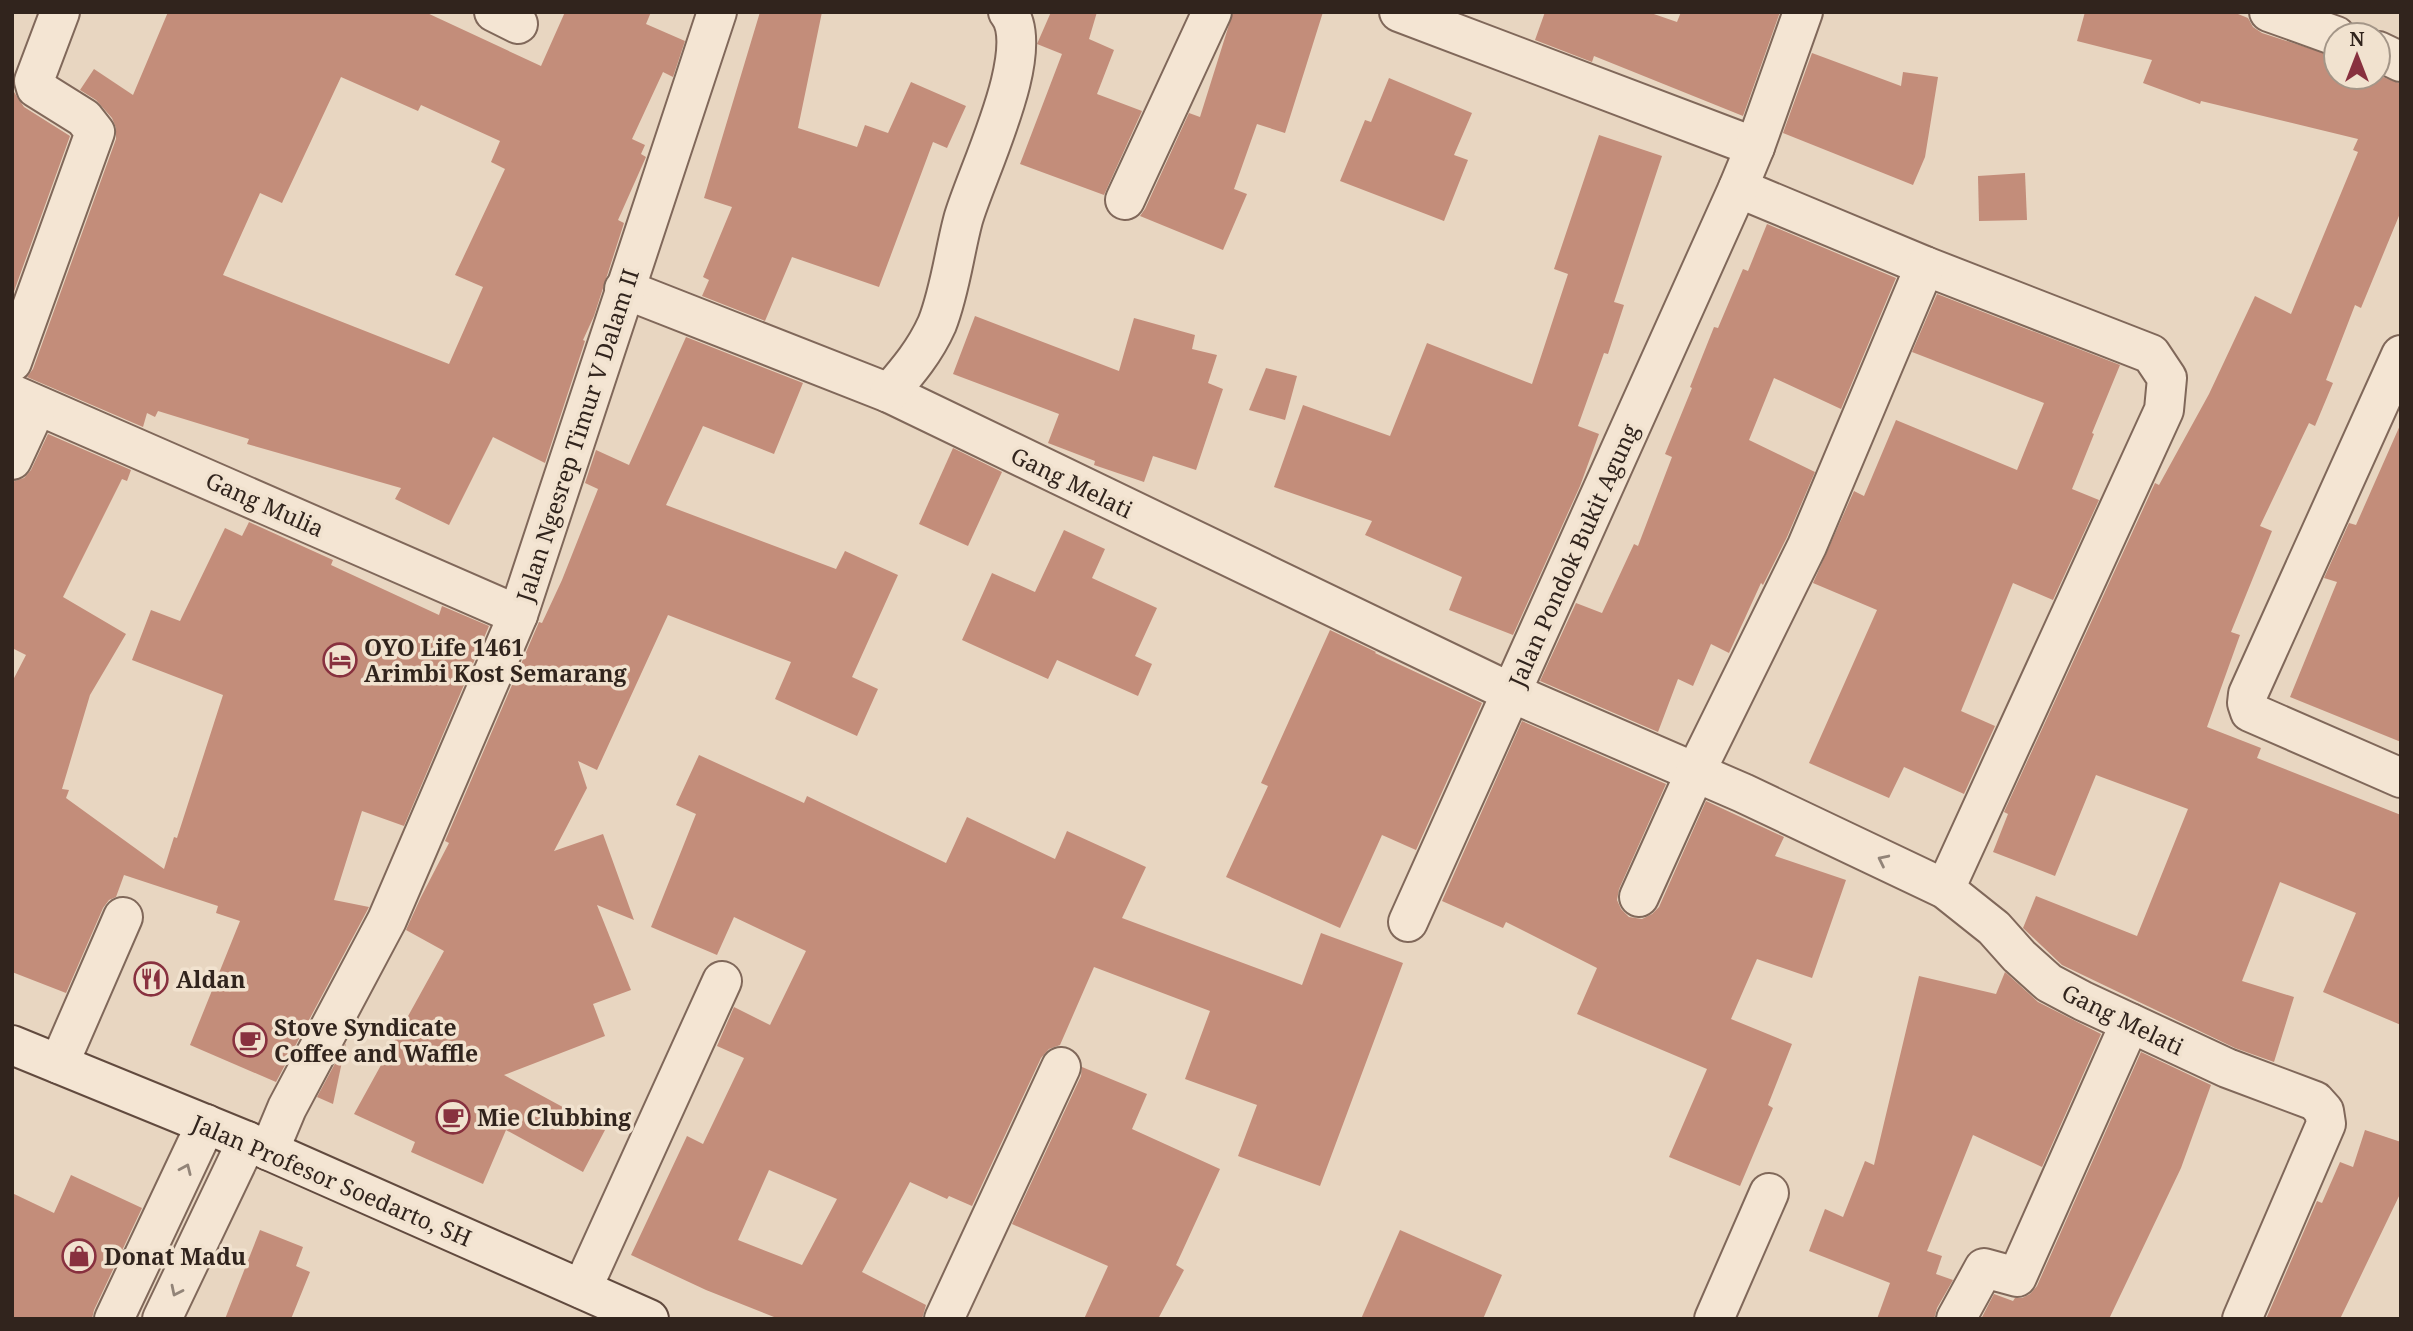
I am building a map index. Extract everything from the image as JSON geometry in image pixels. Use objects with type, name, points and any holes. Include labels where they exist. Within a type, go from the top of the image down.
[{"type":"street","points":[[12,362],[94,132],[83,118],[36,88],[34,81],[60,12]]},
{"type":"street","name":"Jalan Ngesrep Timur V Dalam II","points":[[162,1319],[207,1227],[258,1146],[287,1108],[387,920],[518,615],[717,12]]},
{"type":"street","points":[[889,393],[922,355],[938,321],[963,219],[1012,81],[1016,33],[1014,20],[1008,12]]},
{"type":"street","points":[[1125,200],[1212,12]]},
{"type":"street","points":[[1399,12],[1755,147]]},
{"type":"street","name":"Jalan Pondok Bukit Agung","points":[[1408,922],[1738,188],[1803,12]]},
{"type":"street","points":[[2269,12],[2322,31]]},
{"type":"street","points":[[1738,188],[1925,266],[2151,354],[2167,378],[2164,410],[1945,889]]},
{"type":"street","points":[[1639,897],[1695,773],[1807,546],[1925,266]]},
{"type":"street","name":"Gang Melati","points":[[624,289],[889,393],[1512,693],[1743,793],[1945,889],[1994,928],[2019,956],[2049,983],[2227,1068],[2315,1101],[2324,1111],[2326,1125],[2242,1319]]},
{"type":"street","points":[[2401,355],[2248,694],[2247,703],[2250,712],[2401,778]]},
{"type":"street","points":[[12,460],[24,400]]},
{"type":"street","name":"Gang Mulia","points":[[24,400],[518,615]]},
{"type":"street","points":[[59,1064],[123,917]]},
{"type":"street","points":[[582,1289],[722,981]]},
{"type":"street","points":[[1956,1319],[1984,1268],[2017,1277],[2130,1023]]},
{"type":"street","name":"Jalan Profesor Soedarto, SH","points":[[12,1045],[258,1146],[649,1319]]},
{"type":"street","points":[[944,1319],[1061,1067]]},
{"type":"street","points":[[114,1319],[206,1125]]},
{"type":"street","points":[[1714,1319],[1769,1193]]},
{"type":"street","points":[[168,1208],[207,1227]]},
{"type":"building","points":[[168,12],[425,12],[541,66],[565,12],[651,12],[646,24],[685,41],[673,77],[663,72],[632,139],[645,145],[641,154],[646,157],[618,220],[624,223],[594,316],[583,340],[585,341],[545,463],[493,437],[449,525],[395,499],[401,488],[247,444],[249,439],[158,411],[155,417],[147,413],[143,427],[27,377],[33,369],[116,139],[112,118],[96,100],[80,90],[94,69],[133,95]],"holes":[[[341,77],[418,111],[421,105],[500,141],[491,162],[505,169],[455,275],[483,287],[449,364],[223,275],[260,193],[282,203]]]},
{"type":"building","points":[[760,12],[822,12],[798,128],[857,147],[865,125],[888,133],[911,82],[966,106],[947,148],[933,142],[879,287],[792,257],[765,321],[702,296],[709,280],[703,277],[732,207],[704,198]]},
{"type":"building","points":[[1051,12],[1097,12],[1089,39],[1114,50],[1097,94],[1142,111],[1104,195],[1020,164],[1062,54],[1037,44]]},
{"type":"building","points":[[1233,12],[1323,12],[1285,133],[1257,124],[1234,189],[1247,194],[1223,250],[1140,216],[1189,113],[1200,117]]},
{"type":"building","points":[[1545,12],[1648,12],[1677,22],[1681,12],[1780,12],[1743,116],[1594,56],[1592,62],[1535,40]]},
{"type":"building","points":[[2085,12],[2233,12],[2248,18],[2253,27],[2262,33],[2322,52],[2322,91],[2392,91],[2392,80],[2401,84],[2401,211],[2361,308],[2355,305],[2326,380],[2333,383],[2315,426],[2309,423],[2260,526],[2272,531],[2231,632],[2240,635],[2207,727],[2261,748],[2257,758],[2401,815],[2401,1025],[2323,992],[2356,913],[2280,882],[2242,981],[2294,997],[2274,1062],[2235,1048],[2062,965],[2023,928],[2036,896],[2137,936],[2188,809],[2096,775],[2055,876],[1993,852],[2008,814],[2004,812],[2155,483],[2159,485],[2209,394],[2255,296],[2291,314],[2358,152],[2353,150],[2358,139],[2201,101],[2200,104],[2143,83],[2152,60],[2077,41]]},
{"type":"building","points":[[1812,53],[1901,86],[1903,72],[1938,77],[1925,157],[1913,185],[1783,133]]},
{"type":"building","points":[[1389,78],[1472,113],[1454,155],[1468,160],[1444,221],[1340,181],[1365,120],[1371,122]]},
{"type":"building","points":[[12,89],[24,107],[70,136],[12,297]]},
{"type":"building","points":[[1599,135],[1662,156],[1614,302],[1624,305],[1608,354],[1604,353],[1578,426],[1599,434],[1580,486],[1513,635],[1449,610],[1462,577],[1365,535],[1372,521],[1274,487],[1303,405],[1390,436],[1427,343],[1532,384],[1568,274],[1554,269]]},
{"type":"building","points":[[2025,173],[2027,220],[1979,221],[1978,176]]},
{"type":"building","points":[[1767,224],[1896,278],[1841,409],[1774,378],[1749,440],[1815,472],[1787,537],[1763,585],[1761,583],[1729,653],[1711,644],[1693,686],[1678,679],[1658,732],[1540,681],[1576,603],[1602,613],[1634,544],[1638,546],[1672,457],[1665,454],[1714,327],[1718,328],[1743,269],[1748,271]]},
{"type":"building","points":[[1937,294],[2120,365],[2072,489],[2099,500],[2053,600],[2013,583],[1961,711],[1995,726],[1964,794],[1904,767],[1889,798],[1809,763],[1877,610],[1813,583],[1854,491],[1864,496],[1896,420],[2017,470],[2044,403],[1912,352]]},
{"type":"building","points":[[975,316],[1119,371],[1134,318],[1195,335],[1192,349],[1217,355],[1208,383],[1223,389],[1196,470],[1153,456],[1144,482],[1094,465],[1095,461],[1048,443],[1059,414],[953,374]]},
{"type":"building","points":[[686,337],[803,383],[774,454],[703,426],[666,505],[836,569],[845,551],[898,575],[852,677],[878,689],[857,736],[775,699],[791,662],[668,615],[597,770],[578,761],[587,788],[554,851],[603,834],[634,920],[597,905],[631,990],[593,1004],[605,1036],[504,1075],[605,1130],[583,1172],[506,1130],[483,1184],[411,1152],[415,1142],[354,1114],[444,951],[406,930],[449,843],[445,841],[539,622],[542,623],[562,580],[598,489],[585,483],[596,450],[629,465]]},
{"type":"building","points":[[1266,368],[1297,376],[1285,420],[1249,410]]},
{"type":"building","points":[[2401,423],[2401,742],[2290,697],[2337,582],[2324,578],[2349,523],[2356,525]]},
{"type":"building","points":[[48,434],[131,470],[127,481],[122,479],[63,597],[126,634],[90,695],[62,789],[69,790],[66,798],[164,869],[174,837],[177,838],[223,695],[132,660],[151,610],[180,621],[225,528],[242,536],[249,522],[333,560],[331,565],[439,615],[442,606],[489,626],[404,826],[362,811],[334,900],[369,907],[276,1082],[190,1045],[240,921],[216,913],[218,906],[124,875],[116,897],[109,900],[103,908],[66,993],[12,972],[12,682],[26,655],[12,648],[12,482],[24,478],[31,470]]},
{"type":"building","points":[[953,448],[1002,472],[968,546],[919,524]]},
{"type":"building","points":[[1064,530],[1105,549],[1092,578],[1157,608],[1135,656],[1152,664],[1138,696],[1057,660],[1048,679],[962,640],[992,573],[1035,592]]},
{"type":"building","points":[[1330,630],[1482,703],[1416,850],[1382,835],[1340,928],[1226,877],[1268,786],[1261,783]]},
{"type":"building","points":[[1522,721],[1666,784],[1619,889],[1617,900],[1629,917],[1642,919],[1659,907],[1706,801],[1784,837],[1775,856],[1846,880],[1812,978],[1757,959],[1731,1019],[1792,1044],[1768,1105],[1773,1108],[1740,1186],[1669,1157],[1707,1069],[1577,1014],[1597,968],[1506,922],[1503,928],[1442,901]]},
{"type":"building","points":[[699,755],[804,803],[807,796],[946,863],[967,817],[1055,859],[1067,831],[1146,867],[1122,918],[1302,985],[1321,933],[1403,963],[1320,1186],[1238,1156],[1257,1105],[1185,1079],[1210,1011],[1094,967],[1060,1045],[1049,1049],[1041,1058],[972,1206],[949,1196],[947,1199],[910,1182],[862,1272],[926,1305],[922,1319],[779,1319],[706,1290],[631,1255],[687,1136],[703,1144],[744,1058],[717,1046],[734,1007],[770,1025],[806,951],[734,917],[717,955],[651,927],[696,814],[676,805]],"holes":[[[769,1170],[837,1199],[802,1265],[738,1240]]]},
{"type":"building","points":[[2005,972],[2038,1002],[2101,1034],[2042,1167],[1973,1135],[1927,1251],[1942,1256],[1936,1274],[1953,1280],[1937,1308],[1934,1319],[1877,1319],[1890,1283],[1809,1251],[1825,1209],[1843,1217],[1865,1161],[1874,1165],[1919,976],[1996,994]]},
{"type":"building","points":[[346,1043],[333,1104],[317,1097]]},
{"type":"building","points":[[2141,1052],[2211,1085],[2181,1168],[2109,1319],[1981,1319],[1994,1294],[2013,1301],[2030,1294],[2037,1286]]},
{"type":"building","points":[[1082,1067],[1147,1094],[1132,1129],[1220,1169],[1176,1265],[1184,1270],[1158,1319],[1084,1319],[1108,1266],[1012,1224],[1081,1076]]},
{"type":"building","points":[[2365,1130],[2401,1142],[2401,1192],[2340,1319],[2266,1319],[2317,1201],[2322,1203],[2340,1162],[2353,1167]]},
{"type":"building","name":"Donat Madu","points":[[71,1175],[142,1208],[92,1319],[12,1319],[12,1193],[54,1213]]},
{"type":"building","points":[[260,1230],[303,1247],[296,1266],[310,1272],[291,1319],[225,1319]]},
{"type":"building","points":[[1400,1230],[1502,1275],[1483,1319],[1361,1319]]},
{"type":"place","name":"OYO Life 1461 Arimbi Kost Semarang","points":[[340,660]]},
{"type":"place","name":"Aldan","points":[[151,979]]},
{"type":"place","name":"Stove Syndicate Coffee and Waffle","points":[[250,1040]]},
{"type":"place","name":"Mie Clubbing","points":[[453,1117]]},
{"type":"place","name":"Donat Madu","points":[[79,1256]]}]
